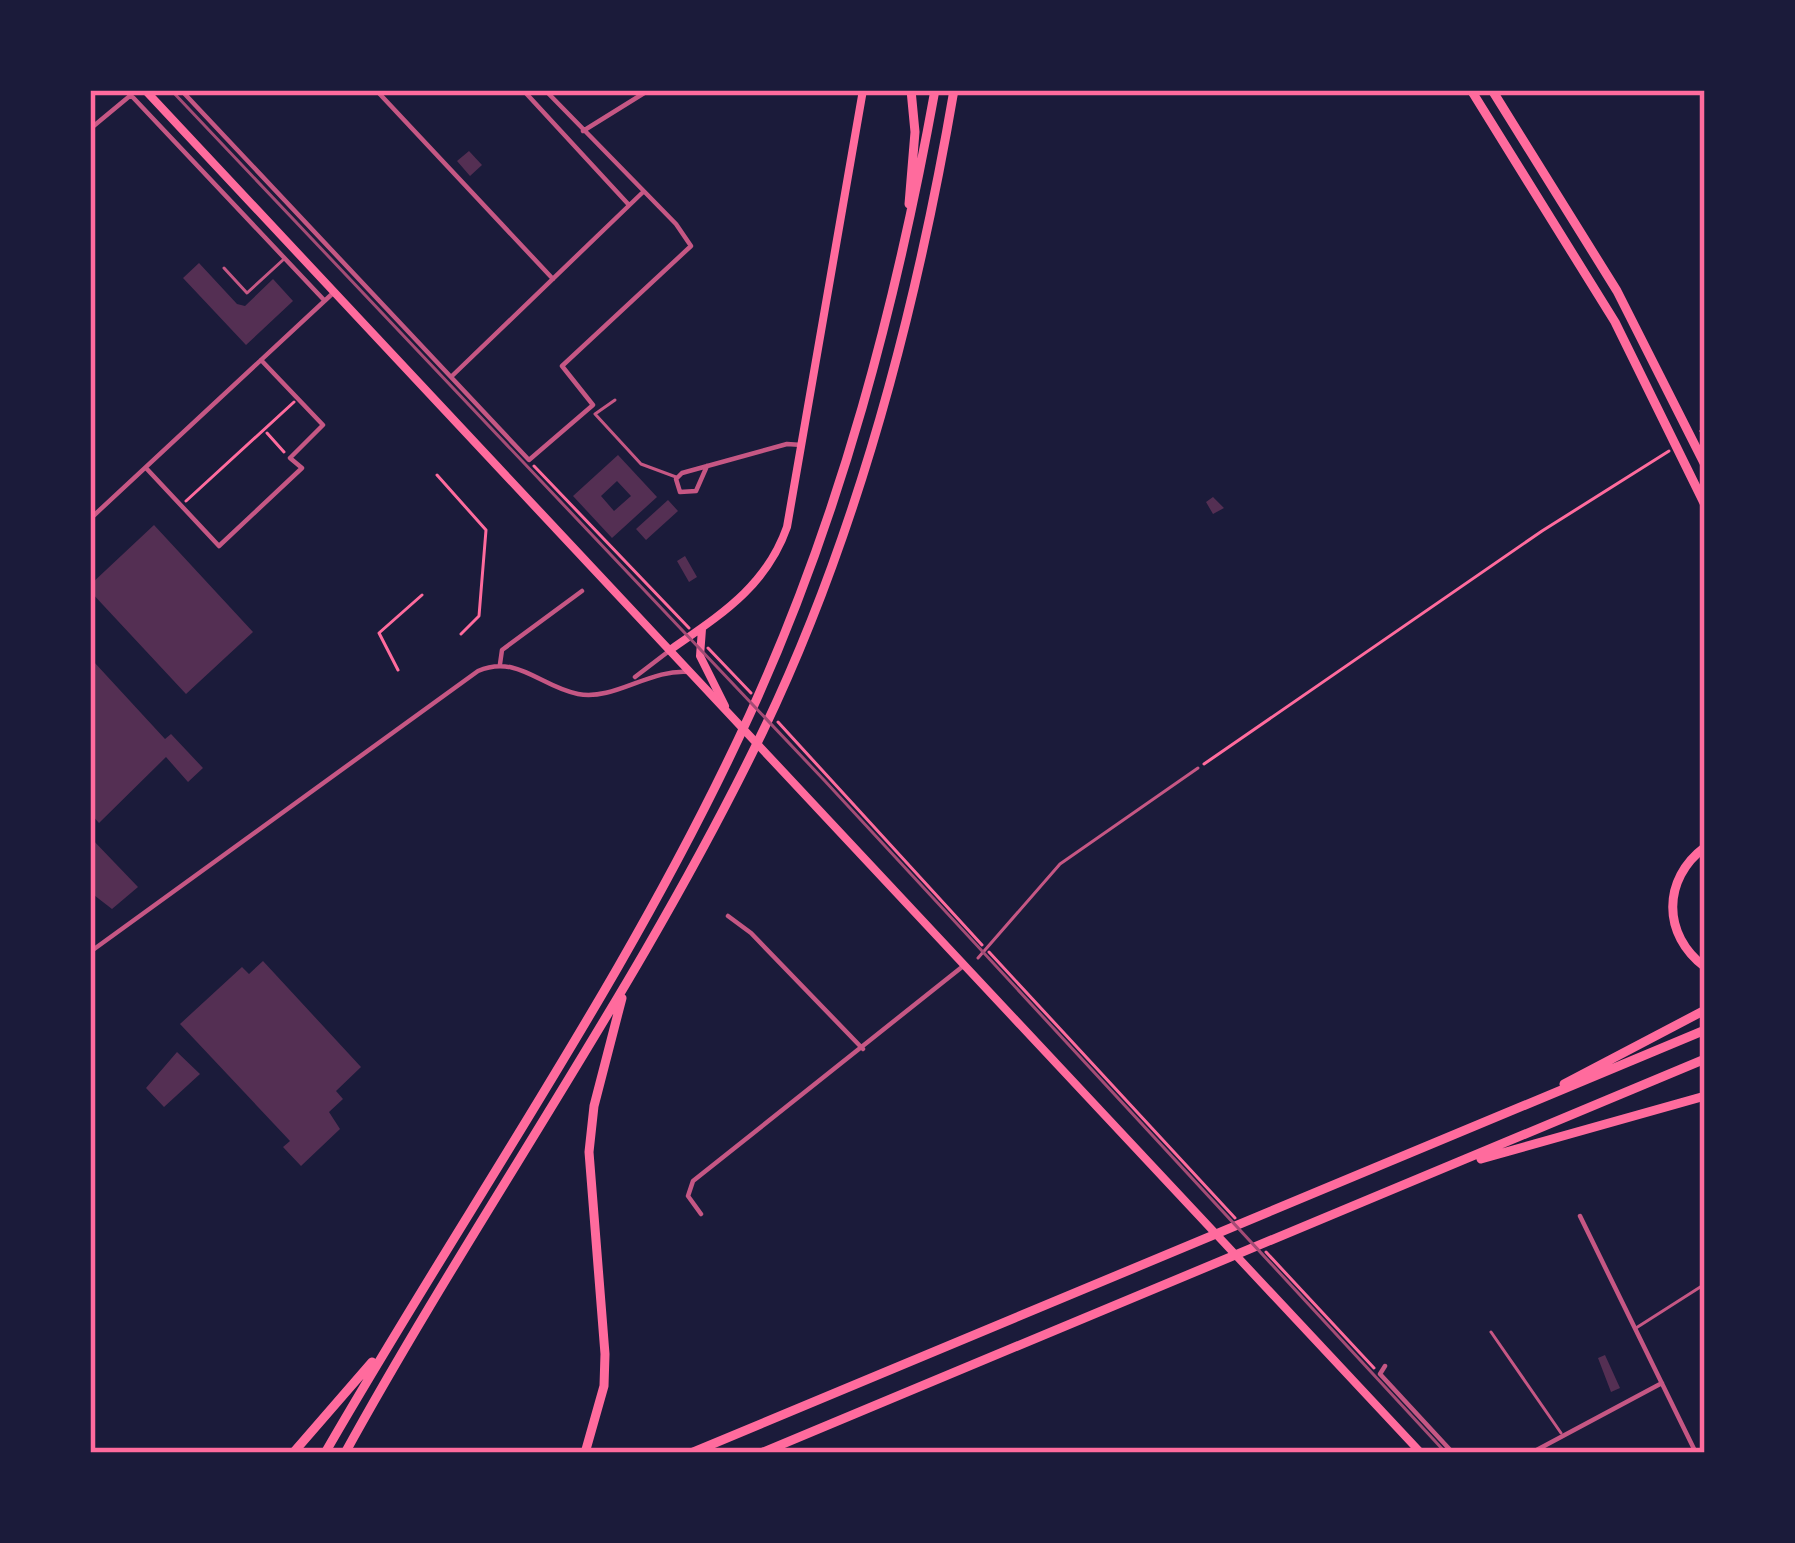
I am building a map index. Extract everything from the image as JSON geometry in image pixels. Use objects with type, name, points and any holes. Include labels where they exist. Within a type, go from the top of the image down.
[{"type":"highway","points":[[903,266],[915,132],[911,90]]},
{"type":"highway","points":[[325,1453],[662,886],[750,714],[822,537],[903,266],[935,90]]},
{"type":"highway","points":[[345,1453],[627,982],[765,726],[837,542],[913,299],[953,90]]},
{"type":"highway","points":[[1471,90],[1615,322],[1705,505]]},
{"type":"highway","points":[[1492,90],[1617,291],[1705,465]]},
{"type":"highway","points":[[1705,847],[1680,874],[1672,908],[1680,940],[1705,967]]},
{"type":"highway","points":[[585,1453],[604,1386],[604,1323],[588,1190],[589,1152],[594,1106],[627,982]]},
{"type":"highway","points":[[1534,1103],[1705,1010]]},
{"type":"highway","points":[[691,1453],[1705,1030]]},
{"type":"highway","points":[[761,1453],[1705,1059]]},
{"type":"highway","points":[[1441,1170],[1705,1096]]},
{"type":"highway","points":[[293,1453],[387,1345]]},
{"type":"highway","points":[[774,1453],[802,1438]]},
{"type":"main road","points":[[670,650],[748,592],[774,557],[791,513],[863,90]]},
{"type":"main road","points":[[134,91],[334,292],[1421,1453]]},
{"type":"main road","points":[[702,628],[700,656],[725,706]]},
{"type":"street","points":[[181,90],[529,460],[593,405],[562,366],[691,246],[544,90]]},
{"type":"street","points":[[376,90],[553,279]]},
{"type":"street","points":[[386,100],[397,90]]},
{"type":"street","points":[[523,90],[630,205]]},
{"type":"street","points":[[583,130],[649,90]]},
{"type":"street","points":[[90,130],[134,91],[325,301]]},
{"type":"street","points":[[450,377],[643,193]]},
{"type":"street","points":[[90,519],[334,292]]},
{"type":"street","points":[[146,468],[219,546],[302,468],[290,458],[323,425],[262,360]]},
{"type":"street","points":[[706,466],[701,485],[690,495],[680,492],[677,477],[706,466],[787,444],[803,446]]},
{"type":"street","points":[[500,665],[502,650],[582,591]]},
{"type":"street","points":[[625,683],[670,650]]},
{"type":"street","points":[[90,952],[466,677],[500,665],[575,694],[596,694],[661,673],[692,673]]},
{"type":"street","points":[[728,916],[760,942],[863,1049]]},
{"type":"street","points":[[701,1214],[688,1196],[693,1180],[964,966]]},
{"type":"street","points":[[1580,1216],[1696,1453]]},
{"type":"street","points":[[1385,1366],[1380,1374],[1453,1453]]},
{"type":"street","points":[[1531,1453],[1662,1382]]},
{"type":"lane","points":[[224,268],[247,293],[286,258]]},
{"type":"lane","points":[[615,400],[595,413],[641,464],[677,477]]},
{"type":"lane","points":[[978,958],[1060,864],[1198,768]]},
{"type":"lane","points":[[1635,1329],[1705,1284]]},
{"type":"lane","points":[[1491,1332],[1561,1433]]},
{"type":"path","points":[[180,506],[298,399]]},
{"type":"path","points":[[264,430],[290,458]]},
{"type":"path","points":[[1198,768],[1542,531],[1670,450]]},
{"type":"path","points":[[529,460],[686,626]]},
{"type":"path","points":[[437,475],[486,530],[479,616],[460,634]]},
{"type":"path","points":[[398,670],[379,633],[422,595]]},
{"type":"path","points":[[706,646],[738,680]]},
{"type":"path","points":[[786,731],[1193,1174]]},
{"type":"path","points":[[1302,1290],[1380,1374]]},
{"type":"building","points":[[469,151],[482,165],[470,176],[457,161]]},
{"type":"building","points":[[199,263],[237,304],[245,306],[273,279],[293,301],[246,345],[183,278]]},
{"type":"building","points":[[618,455],[657,497],[612,538],[573,496]],"holes":[[[617,481],[631,496],[614,511],[601,496]]]},
{"type":"building","points":[[1213,497],[1224,508],[1213,514],[1206,502]]},
{"type":"building","points":[[668,500],[678,511],[646,540],[636,529]]},
{"type":"building","points":[[154,525],[253,632],[186,694],[90,591],[90,585]]},
{"type":"building","points":[[685,556],[697,577],[689,582],[677,561]]},
{"type":"building","points":[[94,662],[165,739],[171,734],[203,768],[188,782],[166,757],[99,823],[90,813]]},
{"type":"building","points":[[90,837],[138,887],[112,909],[90,892]]},
{"type":"building","points":[[263,961],[361,1067],[336,1091],[343,1099],[329,1112],[340,1129],[301,1166],[283,1147],[290,1141],[180,1024],[242,967],[249,974]]},
{"type":"building","points":[[177,1052],[200,1074],[164,1107],[146,1088]]},
{"type":"building","points":[[1605,1355],[1620,1388],[1611,1392],[1598,1358]]},
{"type":"tram line","points":[[171,90],[824,780],[1446,1453]]}]
